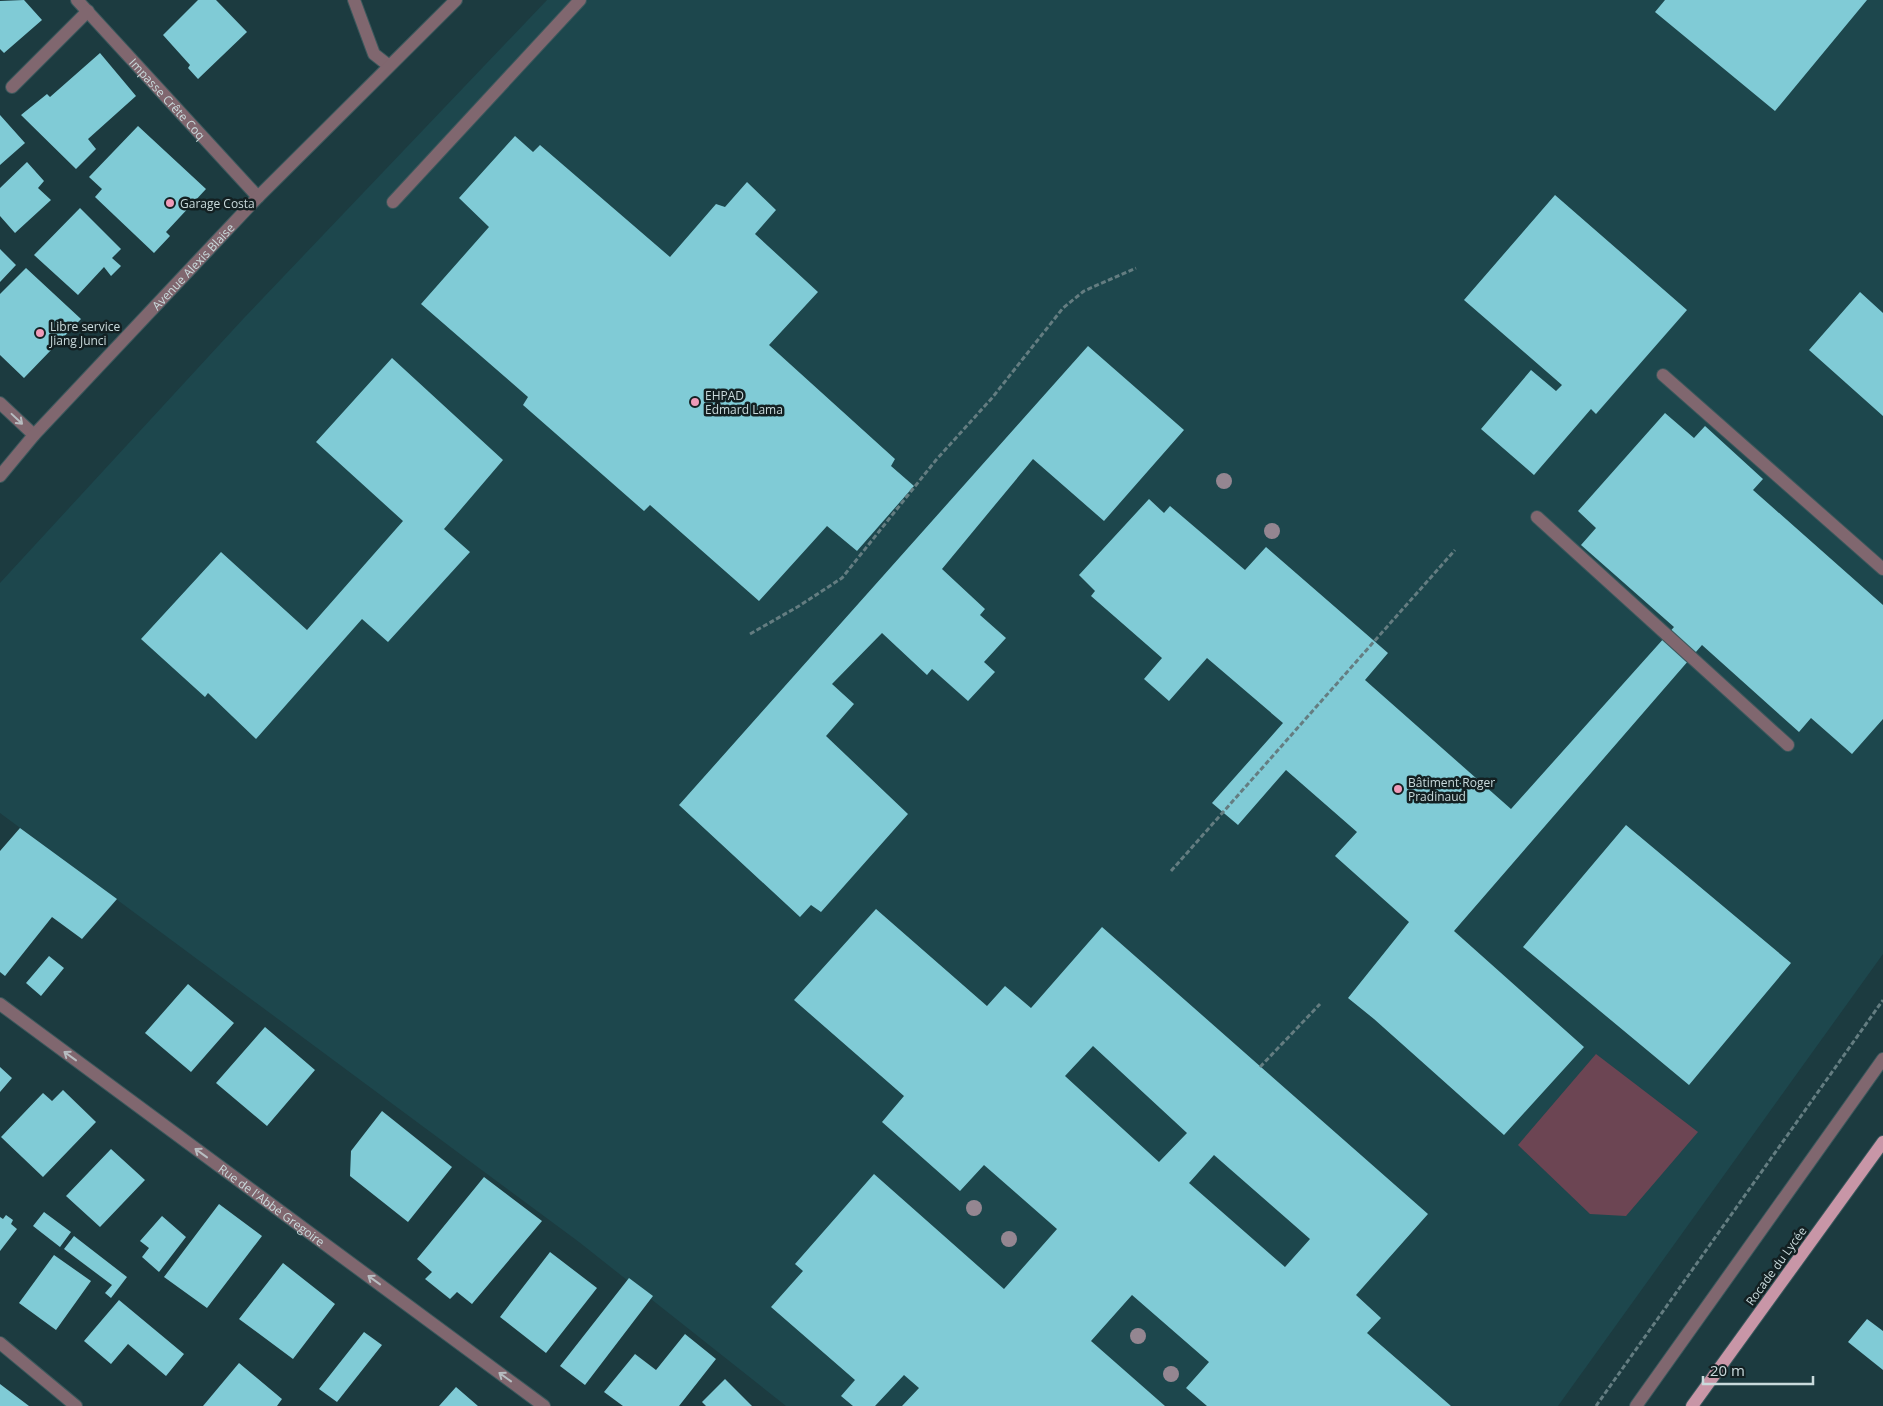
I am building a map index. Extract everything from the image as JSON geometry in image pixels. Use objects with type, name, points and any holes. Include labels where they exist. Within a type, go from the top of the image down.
[{"type":"main road","name":"Rocade du Lycée","points":[[1692,1406],[1883,1142]]},
{"type":"street","name":"Impasse Crête Coq","points":[[77,0],[258,197]]},
{"type":"street","points":[[354,0],[374,54],[388,65]]},
{"type":"street","name":"Avenue Alexis Blaise","points":[[0,476],[34,435],[258,197],[388,65],[456,0]]},
{"type":"street","points":[[393,202],[580,0]]},
{"type":"street","points":[[12,87],[88,11]]},
{"type":"street","points":[[1663,375],[1883,569]]},
{"type":"street","points":[[0,403],[34,435]]},
{"type":"street","points":[[1537,517],[1788,745]]},
{"type":"street","name":"Rue de l'Abbé Gregoire","points":[[0,1004],[544,1406]]},
{"type":"street","points":[[1636,1406],[1883,1059]]},
{"type":"street","points":[[0,1343],[76,1406]]},
{"type":"path","points":[[750,634],[799,606],[842,578],[936,460],[992,398],[1063,308],[1084,291],[1136,268]]},
{"type":"path","points":[[1171,871],[1455,550]]},
{"type":"path","points":[[1596,1406],[1883,1000]]},
{"type":"path","points":[[1260,1067],[1320,1004]]},
{"type":"shaded area","points":[[547,0],[1883,0],[1883,954],[1558,1406],[786,1406],[579,1242],[0,813],[0,583],[244,318]]},
{"type":"shaded area","points":[[1596,1054],[1698,1132],[1626,1216],[1590,1214],[1518,1145]]},
{"type":"building","points":[[24,0],[42,20],[4,53],[0,49],[0,1]]},
{"type":"building","points":[[198,0],[216,0],[247,32],[198,79],[188,68],[190,65],[163,35]]},
{"type":"building","points":[[1665,0],[1867,0],[1775,111],[1655,12]]},
{"type":"building","points":[[100,53],[136,96],[88,139],[96,149],[76,169],[21,115],[47,94],[50,97]]},
{"type":"building","points":[[0,115],[25,143],[0,165]]},
{"type":"building","points":[[138,126],[206,189],[166,232],[170,236],[154,253],[95,197],[102,189],[89,177]]},
{"type":"building","name":"EHPAD Edmard Lama","points":[[515,136],[533,152],[540,145],[670,257],[716,204],[725,207],[747,182],[776,210],[755,234],[818,292],[769,345],[895,459],[891,466],[914,486],[857,551],[827,526],[759,601],[650,505],[644,511],[523,405],[528,397],[421,304],[489,227],[459,198]]},
{"type":"building","points":[[27,162],[44,181],[38,188],[51,200],[15,233],[0,216],[0,188]]},
{"type":"building","points":[[1555,195],[1687,310],[1596,414],[1591,409],[1534,475],[1481,429],[1531,370],[1556,391],[1562,385],[1464,300]]},
{"type":"building","points":[[80,208],[121,249],[112,258],[121,266],[111,276],[104,267],[78,295],[34,255]]},
{"type":"building","points":[[0,249],[16,265],[0,282]]},
{"type":"building","points":[[26,268],[81,319],[24,378],[0,355],[0,294]]},
{"type":"building","points":[[1860,292],[1883,313],[1883,416],[1809,350]]},
{"type":"building","points":[[1088,346],[1184,430],[1104,521],[1033,459],[942,569],[985,609],[980,615],[1006,638],[984,662],[995,672],[968,701],[932,669],[927,675],[882,633],[832,684],[854,704],[826,736],[908,814],[821,912],[811,905],[800,917],[679,805]]},
{"type":"building","points":[[392,358],[503,460],[444,529],[470,552],[388,642],[362,619],[256,739],[208,693],[205,697],[141,639],[221,552],[307,630],[403,521],[316,442]]},
{"type":"building","points":[[1665,413],[1694,438],[1705,426],[1763,479],[1753,490],[1883,605],[1883,719],[1852,754],[1811,718],[1799,732],[1702,645],[1454,931],[1584,1047],[1504,1135],[1348,998],[1409,922],[1335,856],[1357,832],[1286,770],[1238,825],[1212,803],[1283,723],[1207,658],[1169,701],[1144,679],[1162,658],[1091,596],[1095,591],[1079,575],[1149,499],[1164,513],[1170,506],[1245,570],[1266,547],[1388,653],[1365,680],[1511,809],[1674,627],[1581,545],[1596,528],[1578,511]]},
{"type":"building","points":[[1626,825],[1791,963],[1689,1085],[1523,947]]},
{"type":"building","points":[[20,828],[117,899],[82,939],[52,917],[5,976],[0,972],[0,851]]},
{"type":"building","points":[[876,909],[987,1006],[1005,986],[1031,1008],[1102,927],[1428,1214],[1356,1295],[1381,1318],[1367,1333],[1451,1406],[1207,1406],[1186,1388],[1209,1362],[1132,1295],[1091,1341],[1165,1406],[902,1406],[919,1388],[904,1375],[875,1406],[853,1406],[841,1396],[855,1380],[771,1307],[803,1271],[795,1264],[874,1174],[1004,1289],[1057,1229],[984,1165],[960,1191],[882,1122],[904,1096],[794,1000]],"holes":[[[1093,1046],[1187,1133],[1159,1162],[1065,1076]],[[1214,1155],[1310,1239],[1285,1267],[1189,1183]]]},
{"type":"building","points":[[49,956],[64,968],[41,996],[26,983]]},
{"type":"building","points":[[188,984],[234,1023],[191,1072],[145,1033]]},
{"type":"building","points":[[265,1027],[315,1070],[267,1126],[216,1083]]},
{"type":"building","points":[[0,1067],[12,1078],[0,1092]]},
{"type":"building","points":[[63,1090],[96,1122],[43,1177],[1,1137],[43,1093],[52,1101]]},
{"type":"building","points":[[382,1111],[452,1167],[408,1222],[350,1176],[351,1151]]},
{"type":"building","points":[[111,1149],[145,1180],[100,1227],[66,1196]]},
{"type":"building","points":[[484,1177],[542,1221],[472,1304],[457,1292],[450,1299],[425,1279],[432,1272],[417,1259]]},
{"type":"building","points":[[219,1204],[262,1236],[207,1308],[164,1277]]},
{"type":"building","points":[[44,1212],[71,1232],[60,1247],[33,1226]]},
{"type":"building","points":[[6,1215],[13,1220],[11,1224],[17,1229],[0,1251],[0,1217],[3,1219]]},
{"type":"building","points":[[162,1216],[186,1237],[159,1272],[142,1257],[149,1248],[140,1241]]},
{"type":"building","points":[[74,1236],[127,1277],[111,1298],[105,1293],[112,1285],[64,1249]]},
{"type":"building","points":[[550,1252],[597,1288],[546,1353],[500,1317]]},
{"type":"building","points":[[54,1255],[91,1281],[56,1330],[19,1303]]},
{"type":"building","points":[[283,1263],[335,1304],[293,1359],[239,1319]]},
{"type":"building","points":[[629,1278],[653,1296],[585,1385],[560,1366]]},
{"type":"building","points":[[119,1300],[184,1354],[166,1376],[128,1344],[111,1364],[84,1341]]},
{"type":"building","points":[[1867,1319],[1883,1331],[1883,1370],[1848,1342]]},
{"type":"building","points":[[364,1332],[382,1345],[337,1402],[319,1389]]},
{"type":"building","points":[[685,1334],[716,1359],[679,1406],[623,1406],[604,1392],[635,1354],[656,1370]]},
{"type":"building","points":[[239,1363],[282,1399],[277,1406],[203,1406]]},
{"type":"building","points":[[725,1379],[752,1406],[706,1406],[702,1402]]},
{"type":"building","points":[[0,1384],[29,1406],[0,1406]]},
{"type":"building","points":[[456,1387],[478,1406],[439,1406]]},
{"type":"place","name":"Garage Costa","points":[[170,203]]},
{"type":"place","name":"Libre service Jiang Junci","points":[[40,333]]},
{"type":"place","name":"EHPAD Edmard Lama","points":[[695,402]]},
{"type":"place","name":"Bâtiment Roger Pradinaud","points":[[1398,789]]}]
